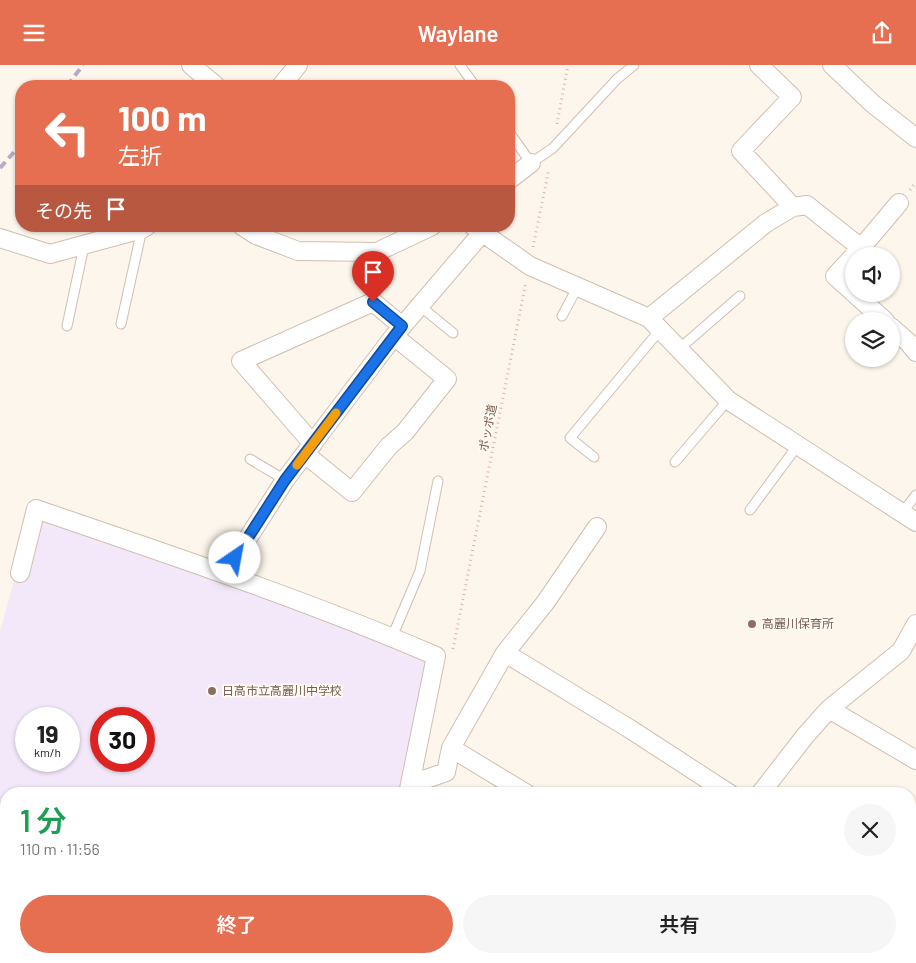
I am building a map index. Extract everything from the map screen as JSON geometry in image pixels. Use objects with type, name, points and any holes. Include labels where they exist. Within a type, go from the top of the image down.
[{"type":"street","points":[[191,65],[209,80]]},
{"type":"street","points":[[286,80],[298,65]]},
{"type":"street","points":[[759,65],[792,97],[741,151],[793,207]]},
{"type":"street","points":[[832,65],[873,104],[916,138]]},
{"type":"street","points":[[515,175],[531,163]]},
{"type":"street","points":[[862,247],[899,203]]},
{"type":"street","points":[[654,324],[766,223],[793,207],[807,205],[860,247]]},
{"type":"street","points":[[0,238],[50,254],[131,232]]},
{"type":"street","points":[[251,232],[298,251],[377,252],[403,232]]},
{"type":"street","points":[[225,574],[285,480],[398,331],[420,307],[476,232]]},
{"type":"street","points":[[481,232],[530,266],[654,324],[728,400],[909,518]]},
{"type":"street","points":[[845,266],[836,276],[845,284]]},
{"type":"street","points":[[373,302],[398,331],[447,379],[405,432],[389,446],[352,492],[309,449],[241,361],[373,302]]},
{"type":"street","points":[[864,302],[875,312]]},
{"type":"street","points":[[900,335],[916,353]]},
{"type":"street","points":[[20,573],[36,509],[225,574],[392,637],[436,656],[410,787]]},
{"type":"street","points":[[410,787],[446,772],[450,748],[505,653],[544,603],[597,527]]},
{"type":"street","points":[[765,787],[805,736],[829,709],[909,647],[916,624]]},
{"type":"street","points":[[505,653],[630,729],[719,787]]},
{"type":"street","points":[[829,709],[916,760]]},
{"type":"street","points":[[450,748],[515,787]]},
{"type":"lane","points":[[460,65],[471,80]]},
{"type":"lane","points":[[515,140],[531,163],[553,147],[617,79],[634,65]]},
{"type":"lane","points":[[121,324],[144,232]]},
{"type":"lane","points":[[67,326],[84,246]]},
{"type":"lane","points":[[562,316],[577,288]]},
{"type":"lane","points":[[678,349],[740,296]]},
{"type":"lane","points":[[420,307],[453,333]]},
{"type":"lane","points":[[594,457],[570,438],[654,324]]},
{"type":"lane","points":[[675,462],[728,400]]},
{"type":"lane","points":[[750,510],[798,445]]},
{"type":"lane","points":[[250,459],[285,480]]},
{"type":"lane","points":[[392,637],[420,571],[438,481]]},
{"type":"lane","points":[[909,518],[916,495]]},
{"type":"path","name":"ポッポ道","points":[[452,653],[530,266],[568,65]]},
{"type":"shaded area","name":"日高市立高麗川中学校","points":[[42,517],[424,655],[430,663],[404,787],[0,787],[0,631],[15,577]]},
{"type":"railway","points":[[72,80],[83,65]]},
{"type":"railway","points":[[0,168],[15,151]]},
{"type":"slow traffic","points":[[297,465],[336,413]]},
{"type":"place","name":"高麗川保育所","points":[[752,624]]},
{"type":"place","name":"日高市立高麗川中学校","points":[[212,691]]},
{"type":"route","points":[[235,558],[285,480],[402,326],[373,302]]}]
